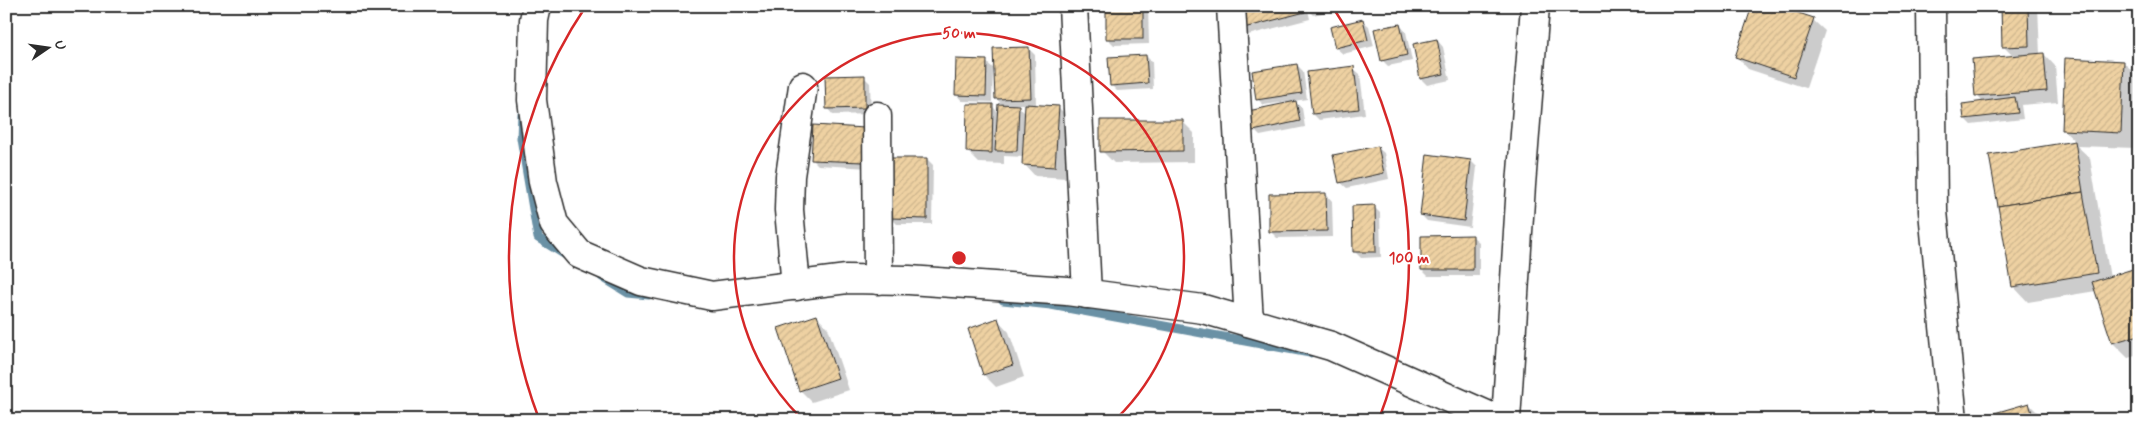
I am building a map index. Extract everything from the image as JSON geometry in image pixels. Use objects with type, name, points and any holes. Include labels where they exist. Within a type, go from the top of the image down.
[{"type":"street","points":[[537,6],[534,20],[532,100],[543,182],[554,224],[579,254],[641,281],[712,296],[847,279],[909,280],[1087,294],[1203,309],[1332,346],[1498,420]]},
{"type":"street","points":[[1073,6],[1087,294]]},
{"type":"street","points":[[1231,6],[1249,322]]},
{"type":"street","points":[[1506,420],[1535,6]]},
{"type":"street","points":[[1931,6],[1933,211],[1953,420]]},
{"type":"street","points":[[796,286],[789,210],[790,176],[803,86]]},
{"type":"street","points":[[878,116],[878,280]]},
{"type":"building","points":[[1106,6],[1143,6],[1143,39],[1106,39]]},
{"type":"building","points":[[1235,6],[1303,6],[1305,12],[1240,29]]},
{"type":"building","points":[[1305,6],[1322,6],[1306,10]]},
{"type":"building","points":[[1752,6],[1777,6],[1814,18],[1794,77],[1735,57]]},
{"type":"building","points":[[2001,6],[2028,6],[2029,46],[2002,47]]},
{"type":"building","points":[[1363,19],[1368,40],[1335,48],[1330,27]]},
{"type":"building","points":[[1400,24],[1407,55],[1381,61],[1374,29]]},
{"type":"building","points":[[1437,39],[1444,74],[1420,79],[1413,44]]},
{"type":"building","points":[[1029,47],[1031,98],[995,99],[993,48]]},
{"type":"building","points":[[2044,53],[2047,91],[1975,96],[1972,59]]},
{"type":"building","points":[[1146,55],[1148,83],[1110,86],[1108,57]]},
{"type":"building","points":[[2065,58],[2124,61],[2121,133],[2062,130]]},
{"type":"building","points":[[956,59],[987,60],[986,96],[955,95]]},
{"type":"building","points":[[1297,64],[1302,93],[1256,100],[1252,71]]},
{"type":"building","points":[[1354,66],[1359,109],[1312,114],[1307,72]]},
{"type":"building","points":[[865,75],[865,108],[826,109],[825,76]]},
{"type":"building","points":[[2015,97],[2018,113],[1964,119],[1962,104]]},
{"type":"building","points":[[1296,101],[1300,121],[1253,131],[1248,111]]},
{"type":"building","points":[[967,104],[993,104],[992,153],[966,152]]},
{"type":"building","points":[[998,104],[1019,105],[1017,151],[995,151]]},
{"type":"building","points":[[1025,104],[1059,106],[1055,167],[1022,165]]},
{"type":"building","points":[[1100,120],[1183,120],[1183,151],[1100,152]]},
{"type":"building","points":[[813,125],[865,128],[863,162],[811,160]]},
{"type":"building","points":[[2075,141],[2083,192],[1998,206],[1989,155]]},
{"type":"building","points":[[1378,146],[1384,173],[1339,183],[1333,155]]},
{"type":"building","points":[[1427,154],[1471,160],[1464,221],[1420,215]]},
{"type":"building","points":[[890,158],[927,158],[927,219],[890,218]]},
{"type":"building","points":[[2083,192],[2097,273],[2012,287],[1998,206]]},
{"type":"building","points":[[1326,193],[1327,231],[1269,232],[1269,194]]},
{"type":"building","points":[[1375,205],[1376,252],[1353,252],[1352,206]]},
{"type":"building","points":[[1473,235],[1473,270],[1421,270],[1421,236]]},
{"type":"building","points":[[2139,267],[2139,335],[2112,343],[2092,282]]},
{"type":"building","points":[[817,315],[838,378],[799,391],[778,328]]},
{"type":"building","points":[[998,318],[1013,365],[983,375],[968,329]]},
{"type":"building","points":[[2029,403],[2034,420],[1993,420],[1991,414]]},
{"type":"waterway","points":[[522,114],[521,138],[538,238],[567,256]]},
{"type":"waterway","points":[[602,277],[628,293],[649,295]]},
{"type":"waterway","points":[[1003,300],[1051,305],[1310,353]]}]
